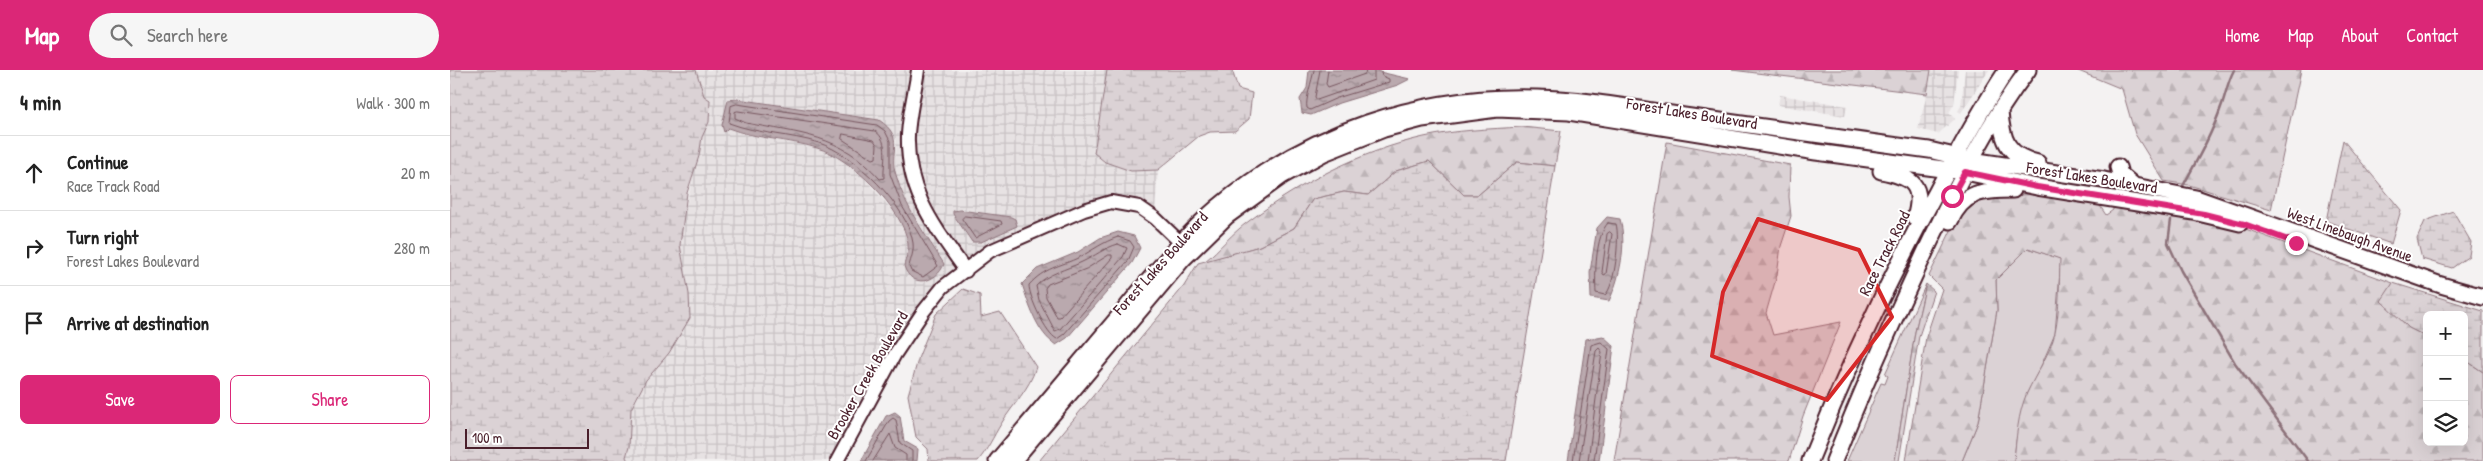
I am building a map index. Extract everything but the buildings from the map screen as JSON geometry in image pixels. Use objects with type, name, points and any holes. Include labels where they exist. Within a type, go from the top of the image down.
[{"type":"main road","name":"Race Track Road","points":[[1810,461],[1857,351],[1909,239],[1955,155],[2008,70]]},
{"type":"main road","points":[[1834,461],[1889,327],[1968,166],[2028,70]]},
{"type":"main road","name":"Forest Lakes Boulevard","points":[[997,461],[1181,243],[1218,207],[1274,166],[1318,142],[1383,117],[1419,107],[1455,101],[1496,98],[1568,100],[1955,155],[1968,166],[2037,187],[2093,196],[2109,204],[2204,214],[2244,224],[2403,281],[2483,306]]},
{"type":"main road","name":"Forest Lakes Boulevard","points":[[1013,461],[1183,259],[1204,237],[1253,195],[1282,176],[1324,153],[1384,129],[1422,119],[1497,109],[1569,112],[1947,170],[1968,166],[2104,180],[2206,201]]},
{"type":"main road","points":[[2000,112],[2004,139],[2020,158],[2081,172],[2104,180]]},
{"type":"main road","points":[[1690,130],[1706,138],[1835,161],[1903,176],[1913,183],[1919,196],[1919,206],[1909,239]]},
{"type":"main road","points":[[2118,167],[2124,178],[2136,187]]},
{"type":"main road","points":[[1876,359],[1893,338],[1954,212],[1962,203],[1987,190],[2037,187]]},
{"type":"main road","points":[[2109,204],[2123,194],[2182,202],[2206,201]]},
{"type":"main road","name":"West Linebaugh Avenue","points":[[2206,201],[2441,285],[2483,297]]},
{"type":"main road","points":[[1824,461],[1860,372],[1862,360],[1857,351]]},
{"type":"main road","points":[[1863,390],[1874,378],[1882,379]]},
{"type":"street","points":[[918,70],[908,134],[909,164],[914,188],[933,225],[966,271]]},
{"type":"street","name":"Brooker Creek Boulevard","points":[[837,461],[895,354],[923,312],[962,271],[966,271],[990,251],[1084,210],[1111,202],[1139,207],[1155,218],[1181,243]]},
{"type":"highlighted area","points":[[1758,219],[1859,250],[1892,317],[1827,400],[1712,356],[1723,292]]},
{"type":"shaded area","points":[[696,70],[914,70],[905,164],[958,268],[832,461],[628,461],[626,457],[629,447],[631,409],[646,380],[669,353],[689,294],[680,245],[683,219],[702,137],[709,122],[710,101],[704,97]],"holes":[[[737,99],[879,120],[896,140],[895,173],[907,204],[944,264],[904,262],[908,253],[908,243],[901,224],[893,211],[859,172],[840,159],[815,147],[743,134],[728,128],[728,100]]]},
{"type":"shaded area","points":[[923,70],[1107,70],[1094,153],[1105,162],[1131,171],[1158,170],[1155,212],[1112,198],[966,264],[936,222],[919,186],[912,134]],"holes":[[[960,210],[1015,219],[1017,225],[981,242],[969,239],[953,214]]]},
{"type":"shaded area","points":[[1931,70],[1958,70],[1954,104],[1949,113],[1955,119],[1938,134],[1918,129]]},
{"type":"shaded area","points":[[1965,70],[1989,70],[1961,113],[1958,111],[1961,106]]},
{"type":"shaded area","points":[[1780,95],[1847,106],[1845,116],[1778,105]]},
{"type":"green space","points":[[450,70],[696,70],[704,96],[710,100],[709,122],[702,137],[699,156],[687,193],[680,245],[689,294],[690,318],[669,353],[646,380],[631,409],[629,447],[626,457],[628,461],[450,461]]},
{"type":"green space","points":[[1107,70],[1232,70],[1238,89],[1252,93],[1249,119],[1235,131],[1210,132],[1199,136],[1158,170],[1131,171],[1105,162],[1094,153]]},
{"type":"green space","points":[[1732,70],[1931,70],[1927,94]]},
{"type":"green space","points":[[2076,70],[2301,70],[2271,210],[2189,185],[2164,181],[2135,134],[2122,89]]},
{"type":"green space","points":[[1522,127],[1561,131],[1555,166],[1517,162],[1478,195],[1464,195],[1429,161],[1396,171],[1368,195],[1344,192],[1313,199],[1294,228],[1260,246],[1204,262],[1243,226],[1269,207],[1310,181],[1354,160],[1400,143],[1424,137],[1473,130]]},
{"type":"green space","points":[[2343,140],[2401,210],[2391,244],[2326,221]]},
{"type":"green space","points":[[1667,142],[1790,165],[1789,197],[1791,216],[1781,246],[1777,275],[1766,313],[1773,335],[1841,322],[1803,416],[1789,461],[1614,461]]},
{"type":"green space","points":[[1429,161],[1464,195],[1478,195],[1517,162],[1555,166],[1506,461],[1039,461],[1184,286],[1198,263],[1260,246],[1294,228],[1313,199],[1344,192],[1368,195],[1396,171]]},
{"type":"green space","points":[[2040,194],[2098,203],[2106,215],[2113,210],[2113,205],[2243,228],[2393,283],[2382,301],[2409,328],[2423,335],[2423,446],[2468,446],[2468,362],[2483,372],[2483,461],[2014,461],[2021,409],[2053,341],[2059,306],[2060,259],[2028,248],[1996,280],[1997,310],[1978,422],[1962,461],[1906,461],[1926,337],[1942,289],[1929,276],[1959,214],[1981,197]]},
{"type":"green space","points":[[2453,211],[2471,242],[2469,256],[2452,268],[2422,259],[2417,239],[2425,221]]},
{"type":"green space","points":[[2028,248],[2061,259],[2055,334],[2026,395],[2016,441],[2014,461],[1962,461],[1978,422],[1997,310],[1996,280]]},
{"type":"green space","points":[[2393,283],[2483,311],[2483,372],[2468,362],[2468,311],[2423,311],[2423,335],[2409,328],[2381,301]]},
{"type":"green space","points":[[1926,284],[1915,332],[1895,461],[1847,461],[1881,383],[1885,384],[1888,376],[1885,374]]},
{"type":"green space","points":[[1926,284],[1934,291],[1919,336],[1899,461],[1895,461],[1915,332]]},
{"type":"green space","points":[[963,289],[980,295],[981,317],[1000,312],[1036,367],[1025,390],[978,461],[929,461],[928,449],[916,437],[908,395],[919,356],[936,314]]},
{"type":"water","points":[[1309,70],[1371,70],[1410,79],[1398,85],[1339,103],[1311,115],[1302,113],[1300,99],[1307,88]]},
{"type":"water","points":[[737,99],[879,120],[887,127],[894,139],[894,167],[900,187],[917,221],[944,264],[936,276],[924,281],[912,278],[907,273],[904,266],[908,244],[897,215],[873,186],[845,162],[830,153],[806,145],[750,135],[728,128],[724,132],[722,125],[728,100]]},
{"type":"water","points":[[960,210],[1011,217],[1015,219],[1017,226],[981,242],[972,242],[953,214],[953,211]]},
{"type":"water","points":[[1607,217],[1620,219],[1623,239],[1619,272],[1609,301],[1591,298],[1590,272],[1597,228]]},
{"type":"water","points":[[1118,232],[1134,236],[1140,248],[1132,263],[1067,338],[1056,345],[1049,340],[1039,326],[1022,284],[1037,269],[1078,252],[1100,238]]},
{"type":"water","points":[[1603,336],[1614,346],[1599,461],[1568,461],[1586,339]]},
{"type":"water","points":[[895,412],[900,416],[904,441],[918,449],[917,461],[861,461],[886,416]]},
{"type":"waterway","points":[[2183,186],[2213,127],[2234,70]]},
{"type":"waterway","points":[[2171,220],[2168,243],[2181,271],[2235,363],[2308,461]]},
{"type":"route","points":[[1952,196],[1965,172],[2037,187],[2138,202],[2224,218],[2296,243]]}]
